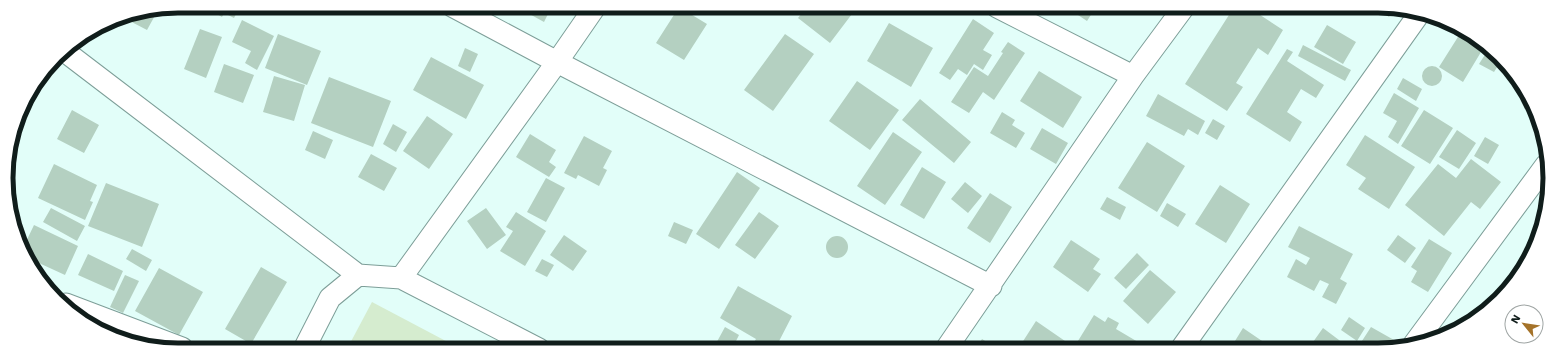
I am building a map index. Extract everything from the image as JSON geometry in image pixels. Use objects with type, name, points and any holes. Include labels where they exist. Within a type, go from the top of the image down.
[{"type":"street","points":[[465,13],[990,286]]},
{"type":"street","points":[[401,278],[557,62],[590,13]]},
{"type":"street","points":[[1009,13],[1133,76]]},
{"type":"street","points":[[950,343],[1133,76],[1180,13]]},
{"type":"street","points":[[1185,343],[1416,18]]},
{"type":"street","points":[[69,54],[358,275],[401,278],[529,343]]},
{"type":"street","points":[[1419,338],[1543,169]]},
{"type":"street","points":[[307,343],[330,298],[358,275]]},
{"type":"street","points":[[77,308],[169,343]]},
{"type":"green space","points":[[372,302],[450,343],[350,343]]},
{"type":"building","points":[[215,13],[224,13],[222,17]]},
{"type":"building","points":[[224,13],[236,13],[234,18]]},
{"type":"building","points":[[528,13],[548,13],[544,22]]},
{"type":"building","points":[[675,13],[689,13],[707,24],[684,60],[656,43]]},
{"type":"building","points":[[802,13],[853,13],[830,43],[798,18]]},
{"type":"building","points":[[1075,13],[1092,13],[1087,21]]},
{"type":"building","points":[[1230,13],[1257,13],[1283,30],[1268,55],[1258,48],[1236,83],[1243,87],[1227,111],[1185,84]]},
{"type":"building","points":[[1383,13],[1391,13],[1389,17]]},
{"type":"building","points":[[156,14],[147,30],[129,21]]},
{"type":"building","points":[[973,19],[994,33],[983,50],[992,55],[983,70],[974,64],[967,75],[958,69],[950,80],[939,73]]},
{"type":"building","points":[[242,20],[274,36],[257,70],[245,63],[251,51],[232,42]]},
{"type":"building","points":[[889,23],[933,48],[911,87],[867,61]]},
{"type":"building","points":[[1327,25],[1356,42],[1343,64],[1314,47]]},
{"type":"building","points":[[200,29],[222,37],[206,78],[184,69]]},
{"type":"building","points":[[278,34],[321,51],[307,85],[265,68]]},
{"type":"building","points":[[785,34],[814,54],[773,111],[744,90]]},
{"type":"building","points":[[1459,35],[1482,50],[1463,82],[1439,67]]},
{"type":"building","points":[[1008,42],[1025,53],[994,100],[983,92],[969,113],[951,102],[974,67],[988,76],[1003,53],[1001,52]]},
{"type":"building","points":[[1303,45],[1351,70],[1345,81],[1298,56]]},
{"type":"building","points":[[465,48],[478,54],[470,72],[458,66]]},
{"type":"building","points":[[1287,49],[1293,52],[1287,61],[1324,85],[1316,98],[1301,89],[1287,112],[1302,122],[1290,142],[1246,114]]},
{"type":"building","points":[[1486,53],[1498,65],[1494,72],[1479,64]]},
{"type":"building","points":[[431,57],[484,85],[466,119],[413,90]]},
{"type":"building","points":[[224,64],[254,75],[243,103],[214,92]]},
{"type":"building","points":[[1432,66],[1439,69],[1442,76],[1439,83],[1432,86],[1425,83],[1422,76],[1425,69]]},
{"type":"building","points":[[1039,71],[1082,97],[1063,128],[1020,101]]},
{"type":"building","points":[[274,76],[305,85],[294,121],[263,112]]},
{"type":"building","points":[[329,77],[391,101],[373,147],[311,123]]},
{"type":"building","points":[[1403,78],[1422,89],[1416,101],[1397,89]]},
{"type":"building","points":[[857,81],[899,110],[870,150],[829,121]]},
{"type":"building","points":[[1394,93],[1419,108],[1398,144],[1388,137],[1397,121],[1383,113]]},
{"type":"building","points":[[1158,94],[1205,121],[1198,135],[1188,129],[1184,136],[1146,116]]},
{"type":"building","points":[[920,99],[971,142],[954,163],[902,120]]},
{"type":"building","points":[[72,110],[99,125],[84,153],[57,139]]},
{"type":"building","points":[[1424,110],[1453,128],[1430,164],[1401,146]]},
{"type":"building","points":[[1002,112],[1015,120],[1012,125],[1025,133],[1016,148],[990,133]]},
{"type":"building","points":[[427,116],[453,134],[429,169],[403,151]]},
{"type":"building","points":[[1213,119],[1225,126],[1217,140],[1205,133]]},
{"type":"building","points":[[393,124],[407,132],[396,152],[383,144]]},
{"type":"building","points":[[1042,128],[1068,143],[1056,164],[1030,149]]},
{"type":"building","points":[[1457,130],[1476,143],[1459,169],[1439,157]]},
{"type":"building","points":[[313,131],[333,140],[325,159],[305,150]]},
{"type":"building","points":[[893,132],[922,152],[885,205],[857,186]]},
{"type":"building","points":[[530,134],[556,150],[549,162],[556,167],[549,177],[516,157]]},
{"type":"building","points":[[1365,135],[1415,167],[1389,209],[1358,189],[1366,178],[1346,165]]},
{"type":"building","points":[[584,136],[612,151],[603,168],[607,170],[599,186],[578,175],[576,179],[564,173]]},
{"type":"building","points":[[1485,137],[1499,145],[1488,164],[1474,156]]},
{"type":"building","points":[[1147,142],[1185,166],[1157,212],[1118,188]]},
{"type":"building","points":[[371,154],[397,168],[384,191],[358,177]]},
{"type":"building","points":[[1471,159],[1501,182],[1480,209],[1471,202],[1444,236],[1405,205],[1438,164],[1456,178]]},
{"type":"building","points":[[54,164],[97,185],[90,201],[93,202],[85,220],[38,198]]},
{"type":"building","points":[[922,167],[946,182],[924,219],[900,205]]},
{"type":"building","points":[[737,172],[760,188],[719,249],[696,234]]},
{"type":"building","points":[[546,178],[565,188],[546,222],[527,212]]},
{"type":"building","points":[[965,182],[982,196],[968,213],[951,199]]},
{"type":"building","points":[[106,183],[159,204],[142,247],[88,226]]},
{"type":"building","points":[[1220,185],[1250,204],[1226,243],[1195,224]]},
{"type":"building","points":[[990,193],[1012,207],[990,243],[967,228]]},
{"type":"building","points":[[1107,197],[1126,207],[1120,220],[1100,209]]},
{"type":"building","points":[[1167,203],[1186,214],[1178,227],[1160,216]]},
{"type":"building","points":[[51,208],[85,226],[77,241],[43,222]]},
{"type":"building","points":[[486,208],[506,235],[487,249],[467,221]]},
{"type":"building","points":[[516,212],[546,231],[525,266],[500,251],[513,231],[506,227]]},
{"type":"building","points":[[759,212],[779,226],[755,259],[735,245]]},
{"type":"building","points":[[674,222],[693,230],[686,244],[668,236]]},
{"type":"building","points":[[34,225],[78,246],[65,275],[36,262],[26,241]]},
{"type":"building","points":[[1299,226],[1353,254],[1340,279],[1347,283],[1336,304],[1322,297],[1329,284],[1320,280],[1314,291],[1287,277],[1296,259],[1306,265],[1310,258],[1288,247]]},
{"type":"building","points":[[564,235],[587,251],[573,271],[550,255]]},
{"type":"building","points":[[1398,235],[1416,248],[1405,263],[1387,250]]},
{"type":"building","points":[[837,236],[841,237],[847,243],[847,251],[841,257],[837,258],[833,257],[827,251],[826,247],[827,243],[833,237]]},
{"type":"building","points":[[1429,239],[1452,253],[1428,292],[1411,282],[1417,271],[1411,267]]},
{"type":"building","points":[[1071,240],[1100,259],[1093,269],[1101,274],[1088,292],[1053,267]]},
{"type":"building","points":[[132,249],[152,260],[146,271],[126,259]]},
{"type":"building","points":[[1137,253],[1149,265],[1126,289],[1114,278]]},
{"type":"building","points":[[88,254],[123,271],[114,291],[78,275]]},
{"type":"building","points":[[542,259],[554,265],[547,277],[535,271]]},
{"type":"building","points":[[261,267],[287,282],[252,343],[225,329]]},
{"type":"building","points":[[159,268],[203,292],[179,335],[135,311]]},
{"type":"building","points":[[1150,270],[1176,292],[1148,324],[1123,301]]},
{"type":"building","points":[[1511,272],[1513,273],[1502,287],[1498,290]]},
{"type":"building","points":[[125,275],[139,281],[123,313],[110,307]]},
{"type":"building","points":[[738,286],[792,316],[778,343],[754,343],[756,339],[720,318]]},
{"type":"building","points":[[1094,315],[1105,322],[1108,317],[1119,323],[1116,329],[1138,342],[1137,343],[1077,343]]},
{"type":"building","points":[[1349,317],[1365,328],[1357,341],[1341,330]]},
{"type":"building","points":[[1036,321],[1065,341],[1064,343],[1022,343]]},
{"type":"building","points":[[725,327],[739,335],[735,343],[716,343]]},
{"type":"building","points":[[1371,327],[1394,340],[1393,343],[1389,343],[1361,343]]},
{"type":"building","points":[[1243,328],[1265,343],[1234,343]]},
{"type":"building","points":[[1323,328],[1343,343],[1312,343]]},
{"type":"building","points":[[982,339],[988,343],[980,343]]}]
